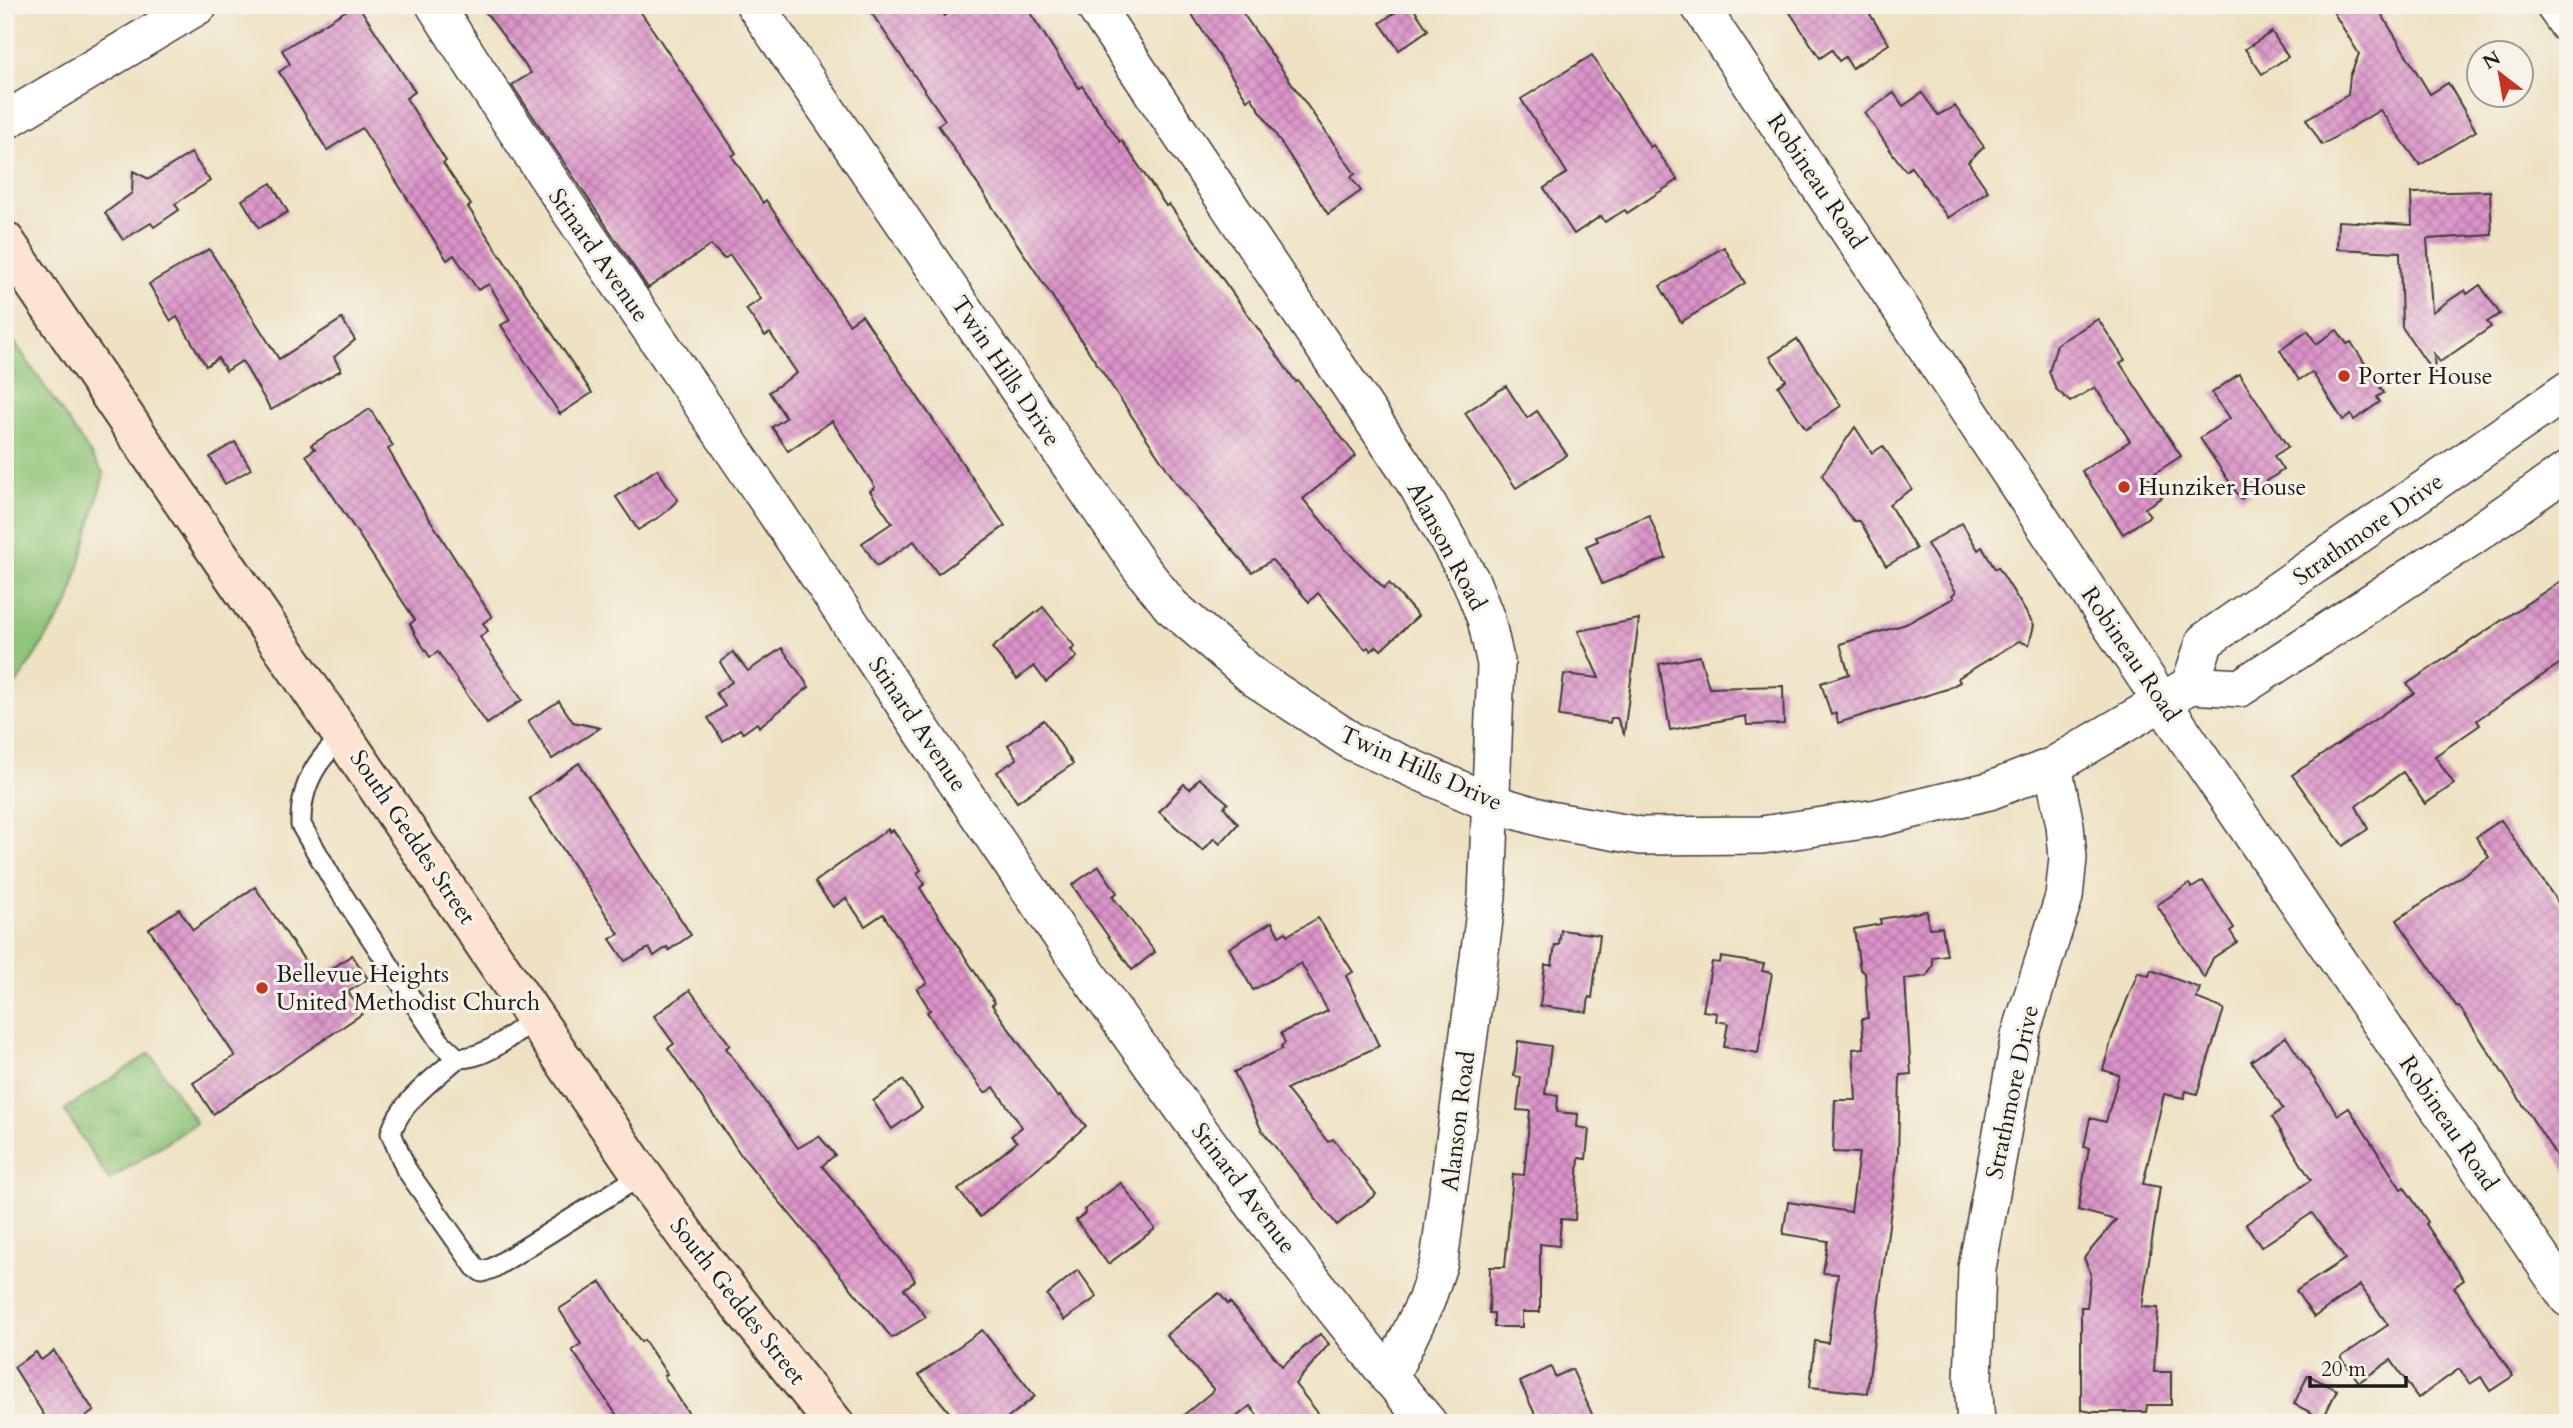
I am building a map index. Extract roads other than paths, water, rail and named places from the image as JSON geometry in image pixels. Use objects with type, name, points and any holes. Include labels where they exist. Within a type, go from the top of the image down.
[{"type":"main road","name":"South Geddes Street","points":[[5,241],[642,1175],[700,1255],[834,1423]]},
{"type":"street","points":[[5,121],[200,5]]},
{"type":"street","name":"Stinard Avenue","points":[[435,5],[524,146],[777,513],[1028,888],[1243,1190],[1389,1378],[1428,1423]]},
{"type":"street","name":"Twin Hills Drive","points":[[755,5],[1132,555],[1171,606],[1255,678],[1353,742],[1488,802],[1549,820],[1641,835],[1762,835],[1877,818],[1989,791],[2053,766],[2176,693]]},
{"type":"street","name":"Alanson Road","points":[[1094,5],[1418,487],[1471,581],[1486,619],[1496,664],[1486,897],[1439,1262],[1426,1301],[1389,1378]]},
{"type":"street","name":"Robineau Road","points":[[1699,5],[2176,693],[2568,1298]]},
{"type":"street","points":[[2554,5],[2568,25]]},
{"type":"street","name":"Strathmore Drive","points":[[2176,693],[2205,641],[2568,390]]},
{"type":"street","points":[[2176,693],[2240,688],[2470,538],[2568,470]]},
{"type":"street","name":"Strathmore Drive","points":[[1976,1423],[1973,1380],[1977,1268],[2020,1036],[2064,897],[2068,858],[2066,825],[2053,766]]},
{"type":"lane","points":[[345,736],[317,762],[304,799],[301,825],[334,882],[440,1042],[457,1058]]},
{"type":"lane","points":[[536,1017],[486,1053],[457,1058],[407,1104],[391,1133],[406,1169],[475,1267],[482,1272],[493,1268],[642,1175]]},
{"type":"place","name":"Porter House","points":[[2344,376]]},
{"type":"place","name":"Hunziker House","points":[[2124,487]]},
{"type":"place","name":"Bellevue Heights United Methodist Church","points":[[262,988]]}]
